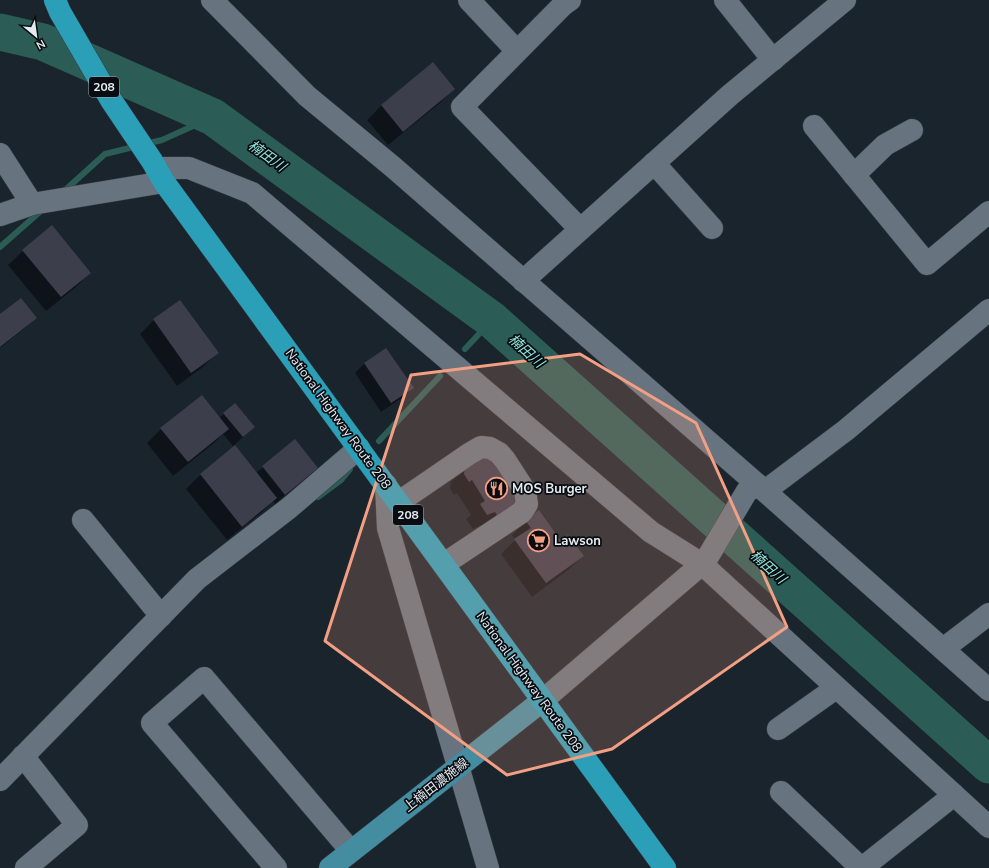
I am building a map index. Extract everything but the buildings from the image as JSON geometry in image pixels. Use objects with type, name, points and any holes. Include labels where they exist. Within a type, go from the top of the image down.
[{"type":"highway","name":"National Highway Route 208","points":[[57,6],[111,100],[157,170],[665,868]]},
{"type":"main road","name":"上楠田濃施線","points":[[330,868],[542,701]]},
{"type":"street","points":[[212,0],[308,96],[393,167],[757,489],[989,690]]},
{"type":"street","points":[[469,0],[517,51]]},
{"type":"street","points":[[570,0],[563,5],[462,107],[580,229]]},
{"type":"street","points":[[724,0],[773,60]]},
{"type":"street","points":[[523,281],[730,95],[845,0]]},
{"type":"street","points":[[814,126],[927,264],[989,212]]},
{"type":"street","points":[[854,175],[885,145],[912,130]]},
{"type":"street","points":[[0,154],[32,204]]},
{"type":"street","points":[[654,163],[712,228]]},
{"type":"street","points":[[0,215],[32,204],[157,170],[189,168],[252,193],[651,532],[704,562],[836,688],[989,827]]},
{"type":"street","points":[[542,701],[704,562],[757,489],[846,430],[989,310]]},
{"type":"street","points":[[399,502],[442,471],[481,447],[490,448],[499,453],[505,460],[525,492],[527,504],[522,512],[444,564]]},
{"type":"street","points":[[0,779],[27,762],[196,579],[289,508],[359,448]]},
{"type":"street","points":[[386,484],[388,528],[457,768],[488,868]]},
{"type":"street","points":[[83,520],[161,616]]},
{"type":"street","points":[[943,649],[989,614]]},
{"type":"street","points":[[276,868],[152,723],[204,678],[351,851]]},
{"type":"street","points":[[778,729],[836,688]]},
{"type":"street","points":[[26,868],[76,825],[27,762]]},
{"type":"street","points":[[781,792],[861,868],[954,795]]},
{"type":"highlighted area","points":[[580,354],[696,423],[787,627],[612,749],[507,775],[325,641],[411,375]]},
{"type":"waterway","name":"楠田川","points":[[0,32],[43,42],[213,117],[492,320],[989,765]]},
{"type":"waterway","points":[[63,192],[105,154],[162,140],[213,117]]},
{"type":"waterway","points":[[0,247],[42,210]]},
{"type":"waterway","points":[[465,349],[492,320]]},
{"type":"waterway","points":[[379,441],[440,376]]},
{"type":"waterway","points":[[318,497],[341,480],[350,469]]},
{"type":"place","name":"MOS Burger","points":[[497,489]]},
{"type":"place","name":"Lawson","points":[[539,541]]}]
